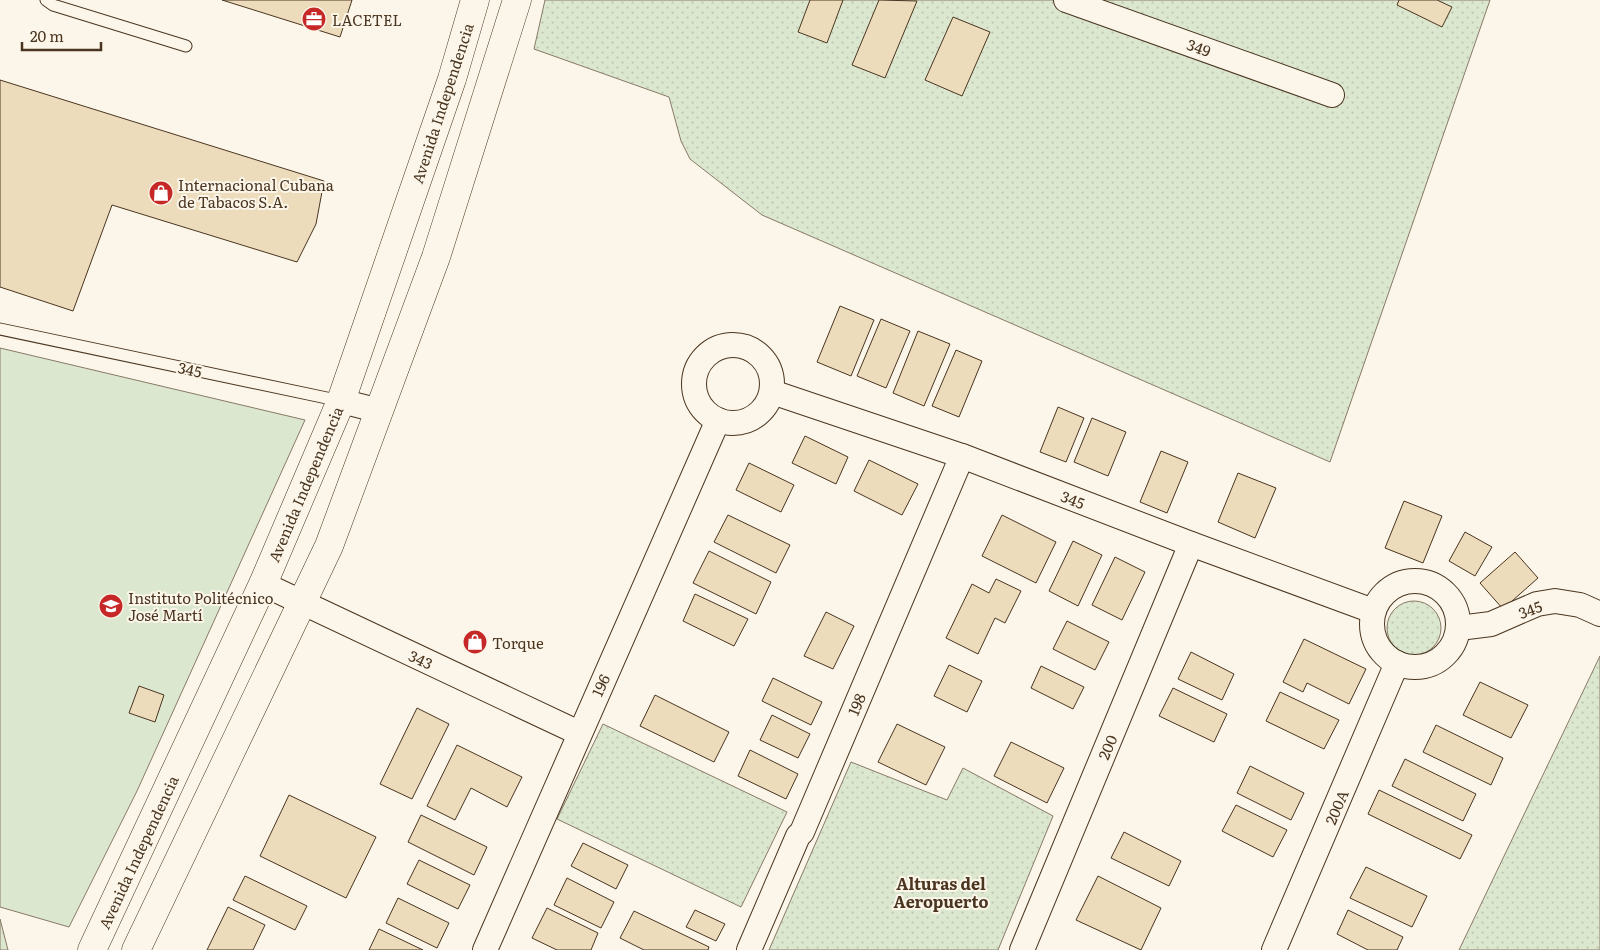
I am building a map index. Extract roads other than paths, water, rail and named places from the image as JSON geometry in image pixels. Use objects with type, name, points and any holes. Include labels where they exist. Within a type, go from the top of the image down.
[{"type":"main road","name":"Avenida Independencia","points":[[92,950],[263,584],[341,401],[452,79],[475,0]]},
{"type":"main road","points":[[136,950],[329,546],[436,257],[516,0]]},
{"type":"street","name":"349","points":[[1066,0],[1332,95]]},
{"type":"street","points":[[742,345],[753,350],[769,368],[772,392],[768,404],[760,413],[738,424],[724,423],[711,417],[701,408],[694,396],[693,382],[696,368],[714,348],[742,345]]},
{"type":"street","name":"345","points":[[772,392],[962,456],[1191,544],[1373,611]]},
{"type":"street","name":"345","points":[[341,401],[380,411]]},
{"type":"street","name":"196","points":[[485,950],[718,420]]},
{"type":"street","name":"198","points":[[749,950],[798,836],[802,832],[962,456]]},
{"type":"street","name":"200","points":[[1022,950],[1191,544]]},
{"type":"street","points":[[1415,581],[1429,583],[1441,589],[1451,599],[1459,628],[1455,642],[1447,654],[1435,664],[1421,668],[1406,666],[1392,661],[1380,651],[1374,639],[1373,611],[1389,589],[1402,583],[1415,581]]},
{"type":"street","name":"343","points":[[263,584],[579,733]]},
{"type":"street","name":"345","points":[[1459,628],[1491,624],[1537,604],[1555,601],[1580,605],[1600,614]]},
{"type":"street","name":"200A","points":[[1274,950],[1397,663]]},
{"type":"lane","points":[[46,0],[53,5],[186,46]]},
{"type":"lane","name":"345","points":[[0,329],[341,401]]},
{"type":"place","name":"LACETEL","points":[[314,19]]},
{"type":"place","name":"Internacional Cubana de Tabacos S.A.","points":[[161,193]]},
{"type":"place","name":"Instituto Politécnico José Martí","points":[[111,606]]},
{"type":"place","name":"Torque","points":[[475,642]]},
{"type":"district","name":"Alturas del Aeropuerto","points":[[941,892]]}]
